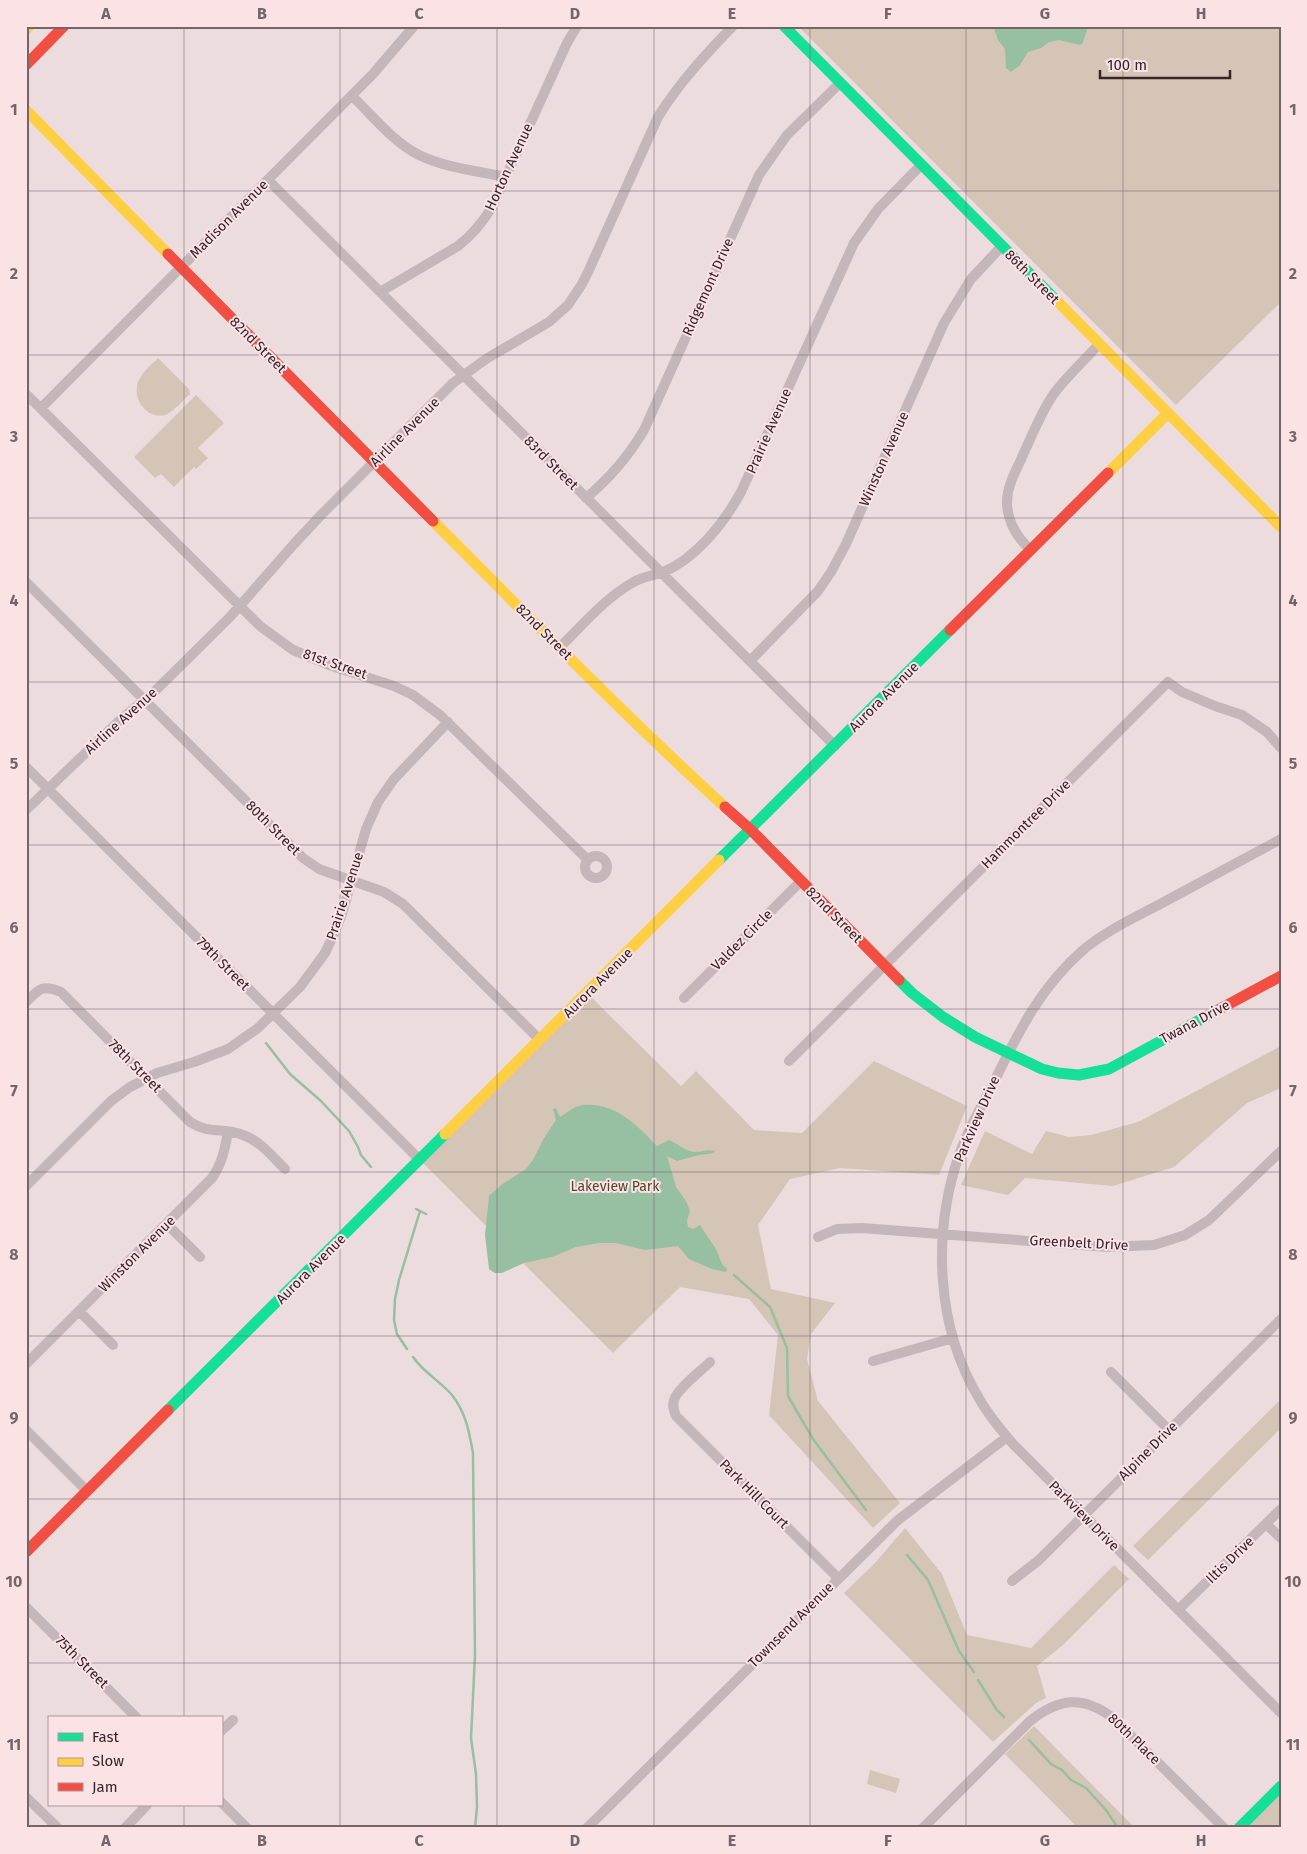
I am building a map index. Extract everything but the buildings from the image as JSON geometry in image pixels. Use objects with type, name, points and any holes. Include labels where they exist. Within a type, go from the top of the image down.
[{"type":"street","points":[[26,29],[29,26]]},
{"type":"street","points":[[26,65],[64,26]]},
{"type":"street","name":"Madison Avenue","points":[[41,408],[374,74],[414,26]]},
{"type":"street","name":"Horton Avenue","points":[[380,292],[438,259],[468,238],[488,213],[567,43],[577,26]]},
{"type":"street","name":"Airline Avenue","points":[[26,810],[240,607],[294,544],[463,375],[486,359],[549,322],[568,305],[588,272],[658,117],[672,94],[697,62],[733,26]]},
{"type":"street","name":"86th Street","points":[[784,26],[1281,527]]},
{"type":"street","name":"Ridgemont Drive","points":[[586,498],[602,485],[621,465],[644,430],[759,175],[788,135],[840,83]]},
{"type":"street","points":[[352,96],[389,132],[408,148],[420,155],[443,164],[506,177]]},
{"type":"street","name":"82nd Street","points":[[30,114],[180,268],[560,648],[677,763],[750,830],[912,993],[942,1017],[975,1037],[1042,1069],[1079,1075],[1109,1069]]},
{"type":"street","name":"Prairie Avenue","points":[[560,648],[614,595],[633,582],[661,573],[696,550],[715,531],[741,492],[854,243],[878,209],[921,165]]},
{"type":"street","name":"83rd Street","points":[[268,180],[835,746]]},
{"type":"street","name":"Winston Avenue","points":[[750,661],[802,609],[831,572],[846,544],[956,300],[971,279],[1002,246]]},
{"type":"street","points":[[1031,550],[1016,534],[1010,523],[1007,511],[1011,481],[1049,402],[1064,381],[1099,344]]},
{"type":"street","name":"81st Street","points":[[26,394],[260,626],[294,650],[312,659],[394,686],[413,695],[448,722],[588,860]]},
{"type":"street","name":"Aurora Avenue","points":[[26,1552],[1168,413]]},
{"type":"street","name":"80th Street","points":[[26,582],[303,858],[318,869],[384,892],[403,904],[540,1040]]},
{"type":"street","name":"Hammontree Drive","points":[[789,1061],[1168,682],[1182,692],[1215,706],[1242,714],[1267,732],[1281,748]]},
{"type":"street","name":"Prairie Avenue","points":[[26,1186],[111,1101],[130,1087],[172,1067],[228,1049],[258,1028],[300,987],[325,953],[342,914],[366,828],[378,802],[394,779],[448,722]]},
{"type":"street","name":"79th Street","points":[[26,767],[420,1160]]},
{"type":"street","name":"Parkview Drive","points":[[1281,839],[1115,928],[1085,949],[1048,986],[1032,1007],[1008,1052],[959,1153],[948,1191],[943,1234],[944,1295],[953,1338],[966,1375],[979,1400],[1007,1437],[1281,1713]]},
{"type":"street","name":"Valdez Circle","points":[[684,998],[800,882]]},
{"type":"street","name":"Twana Drive","points":[[1109,1069],[1281,976]]},
{"type":"street","name":"78th Street","points":[[26,1002],[35,992],[43,988],[61,992],[190,1122],[201,1128],[241,1134],[253,1139],[285,1169]]},
{"type":"street","name":"Winston Avenue","points":[[26,1364],[212,1178],[218,1170],[228,1132]]},
{"type":"street","name":"Greenbelt Drive","points":[[818,1237],[837,1229],[862,1228],[1107,1247],[1154,1245],[1175,1239],[1195,1230],[1209,1220],[1277,1153]]},
{"type":"street","points":[[166,1224],[200,1257]]},
{"type":"street","points":[[79,1311],[112,1345]]},
{"type":"street","name":"Alpine Drive","points":[[1012,1581],[1039,1560],[1281,1318]]},
{"type":"street","points":[[874,1361],[953,1338]]},
{"type":"street","name":"Park Hill Court","points":[[710,1362],[678,1393],[674,1400],[673,1408],[676,1416],[838,1578]]},
{"type":"street","points":[[1111,1372],[1169,1430]]},
{"type":"street","points":[[26,1430],[87,1490]]},
{"type":"street","name":"Townsend Avenue","points":[[587,1828],[838,1578],[907,1512],[1007,1437]]},
{"type":"street","name":"Iltis Drive","points":[[1178,1610],[1281,1509]]},
{"type":"street","points":[[1266,1524],[1281,1538]]},
{"type":"street","name":"75th Street","points":[[26,1607],[135,1716]]},
{"type":"street","name":"80th Place","points":[[923,1828],[1030,1721],[1045,1710],[1056,1705],[1080,1702],[1104,1710],[1224,1828]]},
{"type":"street","points":[[222,1730],[233,1720]]},
{"type":"street","points":[[1239,1828],[1281,1786]]},
{"type":"street","points":[[26,1797],[58,1828]]},
{"type":"street","points":[[222,1803],[247,1828]]},
{"type":"street","points":[[125,1828],[146,1806]]},
{"type":"green space","points":[[802,26],[1281,26],[1281,302],[1176,405],[800,28]]},
{"type":"green space","points":[[158,358],[189,389],[190,394],[165,415],[152,414],[147,411],[142,407],[137,395],[138,382]]},
{"type":"green space","points":[[196,395],[224,423],[198,448],[208,458],[196,469],[194,467],[174,487],[161,474],[155,478],[134,457]]},
{"type":"green space","name":"Lakeview Park","points":[[587,993],[681,1086],[696,1071],[754,1130],[802,1133],[874,1061],[967,1106],[939,1175],[840,1168],[790,1179],[758,1225],[771,1289],[835,1303],[811,1334],[807,1359],[818,1401],[900,1503],[873,1528],[769,1415],[778,1335],[749,1299],[680,1287],[613,1353],[420,1160]]},
{"type":"green space","points":[[1281,1046],[1281,1088],[1247,1103],[1174,1167],[1113,1186],[1025,1178],[1008,1195],[961,1185],[985,1131],[1032,1154],[1046,1131],[1069,1137],[1091,1135],[1138,1122]]},
{"type":"green space","points":[[1281,1399],[1281,1428],[1148,1560],[1133,1546]]},
{"type":"green space","points":[[905,1528],[942,1574],[967,1635],[1031,1648],[1114,1565],[1129,1579],[1063,1645],[1037,1666],[1046,1698],[1036,1703],[993,1742],[844,1593],[875,1563]]},
{"type":"green space","points":[[1034,1726],[1135,1828],[1078,1828],[1005,1754]]},
{"type":"green space","points":[[870,1770],[900,1779],[896,1793],[867,1784]]},
{"type":"green space","points":[[1281,1786],[1281,1822],[1279,1828],[1239,1828]]},
{"type":"shaded area","points":[[993,26],[1086,26],[1087,31],[1080,45],[1059,40],[1049,42],[1041,48],[1028,52],[1020,65],[1011,72],[1006,68],[1005,49],[998,40]]},
{"type":"shaded area","points":[[595,1105],[615,1111],[642,1130],[657,1146],[669,1140],[692,1152],[715,1151],[714,1153],[677,1161],[667,1156],[676,1187],[686,1201],[690,1211],[687,1221],[688,1227],[693,1229],[700,1225],[716,1249],[722,1264],[727,1269],[726,1272],[712,1269],[689,1259],[678,1246],[645,1250],[616,1243],[599,1243],[576,1247],[552,1257],[524,1263],[502,1273],[495,1273],[489,1269],[485,1235],[489,1196],[501,1185],[526,1169],[533,1160],[556,1120],[553,1109],[556,1108],[560,1117],[575,1107]]},
{"type":"waterway","points":[[266,1043],[290,1074],[321,1101],[349,1131],[361,1155],[371,1167]]},
{"type":"waterway","points":[[416,1209],[426,1214]]},
{"type":"waterway","points":[[407,1349],[397,1334],[394,1320],[395,1299],[420,1211]]},
{"type":"waterway","points":[[734,1275],[770,1307],[787,1348],[788,1396],[813,1439],[866,1510]]},
{"type":"waterway","points":[[413,1357],[457,1402],[466,1422],[473,1453],[475,1655],[471,1738],[476,1774],[477,1807],[475,1828]]},
{"type":"waterway","points":[[907,1555],[928,1580],[959,1651],[974,1672]]},
{"type":"waterway","points":[[978,1680],[997,1710],[1004,1717]]},
{"type":"waterway","points":[[1029,1740],[1051,1764],[1062,1770],[1071,1780],[1086,1788],[1106,1810],[1118,1828]]},
{"type":"traffic: fast","points":[[784,26],[1055,299]]},
{"type":"traffic: fast","points":[[719,860],[950,630]]},
{"type":"traffic: fast","points":[[899,980],[912,993],[943,1017],[975,1037],[1042,1069],[1079,1075],[1109,1069],[1218,1010]]},
{"type":"traffic: fast","points":[[168,1410],[445,1134]]},
{"type":"traffic: fast","points":[[1239,1828],[1281,1786]]},
{"type":"traffic: slow","points":[[26,29],[29,26]]},
{"type":"traffic: slow","points":[[26,110],[168,254]]},
{"type":"traffic: slow","points":[[1055,299],[1281,527]]},
{"type":"traffic: slow","points":[[1108,473],[1168,413]]},
{"type":"traffic: slow","points":[[433,521],[614,701],[725,807]]},
{"type":"traffic: slow","points":[[445,1134],[719,860]]},
{"type":"traffic: jam","points":[[26,65],[64,26]]},
{"type":"traffic: jam","points":[[168,254],[433,521]]},
{"type":"traffic: jam","points":[[950,630],[1108,473]]},
{"type":"traffic: jam","points":[[725,807],[751,830],[899,980]]},
{"type":"traffic: jam","points":[[1218,1010],[1281,976]]},
{"type":"traffic: jam","points":[[26,1552],[168,1410]]}]
